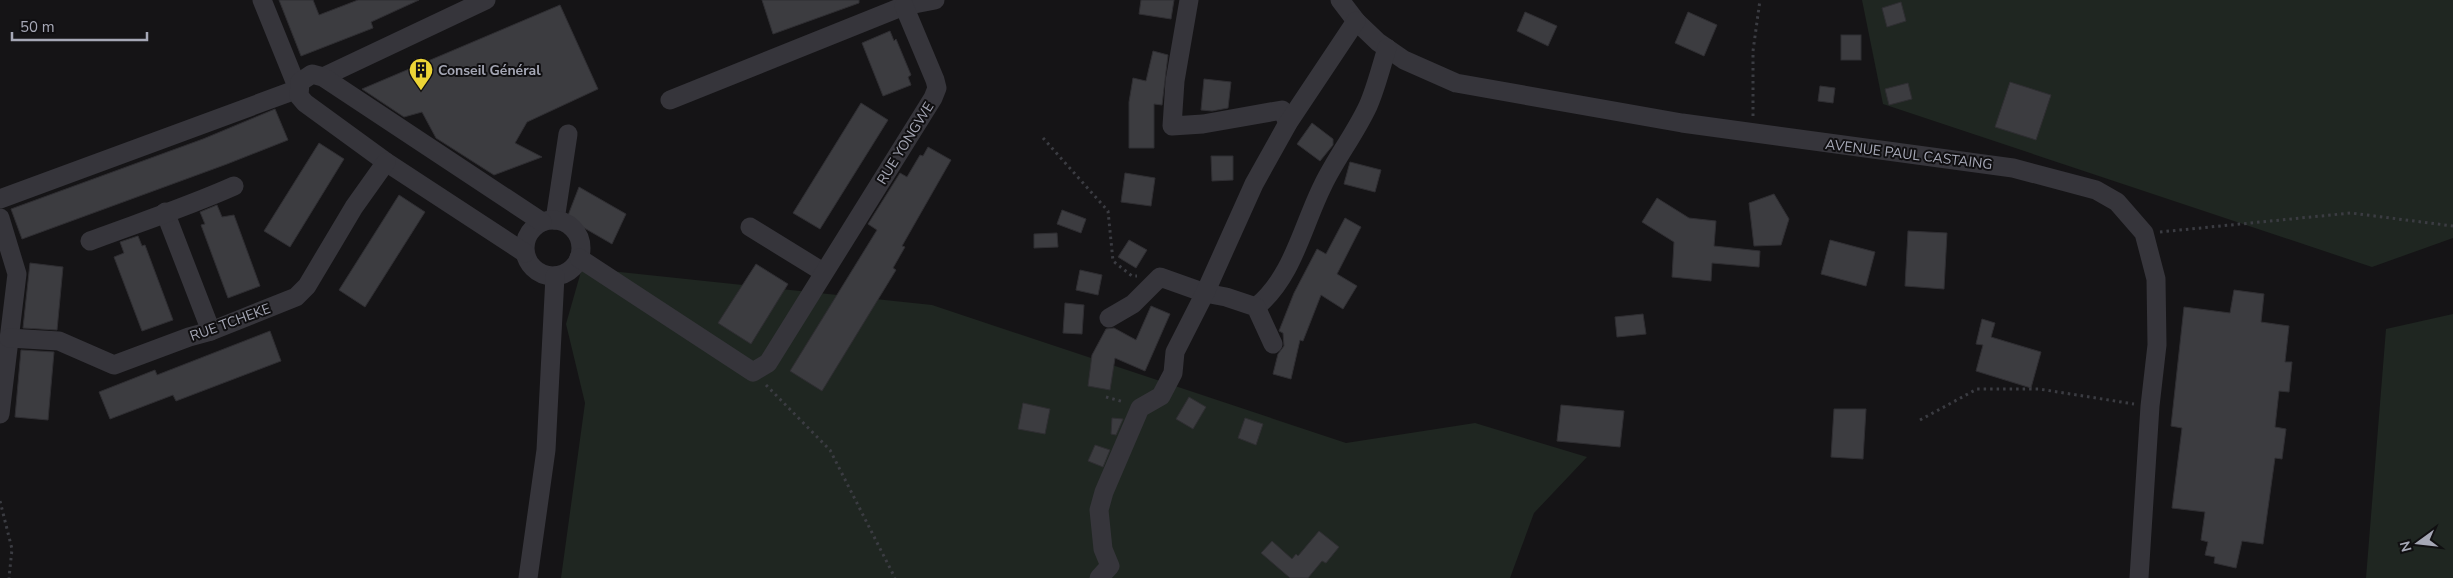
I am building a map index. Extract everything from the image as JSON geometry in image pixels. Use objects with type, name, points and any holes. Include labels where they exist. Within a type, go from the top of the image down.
[{"type":"street","points":[[262,0],[298,89],[299,96],[305,104],[386,162],[525,253]]},
{"type":"street","points":[[323,77],[486,0]]},
{"type":"street","points":[[670,100],[904,6],[935,0]]},
{"type":"street","points":[[1189,0],[1175,81],[1172,126],[1203,124],[1282,110],[1288,123]]},
{"type":"street","name":"AVENUE PAUL CASTAING","points":[[1340,0],[1356,21],[1387,48],[1425,71],[1456,83],[1753,134],[2013,168],[2096,190],[2117,202],[2144,233],[2156,279],[2156,346],[2150,406],[2139,578]]},
{"type":"street","name":"RUE YONGWE","points":[[753,372],[768,363],[823,272],[928,108],[937,88],[904,6]]},
{"type":"street","points":[[1099,578],[1110,566],[1103,549],[1099,510],[1104,492],[1140,408],[1161,396],[1173,373],[1175,352],[1205,293],[1254,184],[1288,123],[1356,21]]},
{"type":"street","points":[[1256,307],[1270,295],[1296,252],[1323,185],[1345,150],[1368,105],[1387,48]]},
{"type":"street","points":[[0,199],[298,89],[305,77],[312,74],[323,77],[548,221],[571,227],[576,234],[580,250],[579,258],[569,271],[555,276],[544,275],[536,270],[528,263],[525,253],[528,235],[534,227],[548,221]]},
{"type":"street","points":[[548,221],[568,134]]},
{"type":"street","name":"RUE TCHEKE","points":[[9,338],[59,341],[114,365],[189,337],[211,331],[296,297],[307,286],[354,207],[386,162]]},
{"type":"street","points":[[90,241],[165,212],[197,202],[234,186]]},
{"type":"street","points":[[165,212],[211,331]]},
{"type":"street","points":[[0,218],[17,274],[0,414]]},
{"type":"street","points":[[750,227],[823,272]]},
{"type":"street","points":[[579,258],[753,372]]},
{"type":"street","points":[[528,578],[546,450],[555,276]]},
{"type":"street","points":[[1109,318],[1133,304],[1160,277],[1205,293],[1226,297],[1256,307],[1273,344]]},
{"type":"path","points":[[1753,134],[1753,51],[1760,0]]},
{"type":"path","points":[[1043,138],[1108,211],[1113,261],[1132,276],[1160,277]]},
{"type":"path","points":[[2144,233],[2351,213],[2453,226]]},
{"type":"path","points":[[753,372],[830,450],[895,578]]},
{"type":"path","points":[[1920,420],[1977,389],[2038,390],[2150,406]]},
{"type":"path","points":[[0,501],[12,549],[9,578]]},
{"type":"shaded area","points":[[1862,0],[2453,0],[2453,238],[2372,267],[1883,104]]},
{"type":"shaded area","points":[[582,268],[932,305],[1346,443],[1475,423],[1587,457],[1534,513],[1510,578],[561,578],[585,403],[566,324]]},
{"type":"shaded area","points":[[2453,314],[2453,578],[2366,578],[2386,329]]},
{"type":"building","points":[[279,0],[313,0],[319,15],[358,0],[419,0],[371,22],[373,28],[301,56]]},
{"type":"building","points":[[762,0],[859,0],[859,3],[773,34]]},
{"type":"building","points":[[1141,0],[1174,0],[1171,19],[1139,14]]},
{"type":"building","points":[[1901,2],[1906,21],[1887,27],[1882,8]]},
{"type":"building","name":"Conseil Général","points":[[560,5],[598,89],[527,122],[515,143],[542,157],[494,175],[436,138],[422,112],[404,117],[362,89]]},
{"type":"building","points":[[1525,12],[1557,26],[1548,46],[1517,31]]},
{"type":"building","points":[[1688,12],[1717,25],[1704,56],[1675,43]]},
{"type":"building","points":[[890,31],[894,41],[896,39],[911,75],[908,77],[911,85],[883,96],[862,43]]},
{"type":"building","points":[[1841,35],[1861,35],[1861,60],[1841,60]]},
{"type":"building","points":[[1153,51],[1168,55],[1162,105],[1154,104],[1154,148],[1129,148],[1129,102],[1133,78],[1146,81]]},
{"type":"building","points":[[1204,79],[1231,82],[1228,108],[1212,111],[1201,110]]},
{"type":"building","points":[[2010,82],[2051,95],[2036,140],[1995,127]]},
{"type":"building","points":[[1908,83],[1912,99],[1889,105],[1885,89]]},
{"type":"building","points":[[1820,86],[1835,88],[1833,103],[1818,101]]},
{"type":"building","points":[[861,103],[888,120],[820,229],[793,213]]},
{"type":"building","points":[[275,109],[288,140],[22,239],[11,209],[203,139]]},
{"type":"building","points":[[1312,123],[1333,139],[1333,145],[1320,161],[1297,144]]},
{"type":"building","points":[[319,143],[344,159],[290,247],[264,231]]},
{"type":"building","points":[[928,147],[951,160],[902,246],[905,247],[893,268],[896,270],[822,391],[790,371],[877,230],[868,224],[900,173],[907,177],[920,155],[923,156]]},
{"type":"building","points":[[1211,156],[1233,156],[1233,180],[1212,181]]},
{"type":"building","points":[[1350,162],[1381,170],[1375,192],[1344,184]]},
{"type":"building","points":[[1125,173],[1155,178],[1151,206],[1121,202]]},
{"type":"building","points":[[579,187],[626,214],[612,244],[567,218]]},
{"type":"building","points":[[1774,194],[1789,219],[1781,245],[1754,246],[1749,203]]},
{"type":"building","points":[[399,195],[425,212],[365,307],[339,290]]},
{"type":"building","points":[[1657,198],[1689,218],[1716,221],[1714,246],[1760,251],[1759,267],[1712,263],[1711,281],[1672,277],[1674,242],[1642,222]]},
{"type":"building","points":[[217,205],[222,217],[234,215],[260,286],[228,298],[201,225],[205,224],[200,212]]},
{"type":"building","points":[[1062,210],[1086,219],[1081,233],[1057,224]]},
{"type":"building","points":[[1345,218],[1361,227],[1337,274],[1357,286],[1343,309],[1321,295],[1303,341],[1300,340],[1291,379],[1273,374],[1278,354],[1284,346],[1283,333],[1279,331],[1294,293],[1317,249],[1326,254]]},
{"type":"building","points":[[1908,231],[1947,233],[1944,289],[1905,286]]},
{"type":"building","points":[[1057,233],[1058,247],[1034,248],[1034,234]]},
{"type":"building","points":[[138,236],[142,246],[145,245],[173,320],[142,331],[114,257],[124,253],[120,242]]},
{"type":"building","points":[[1129,240],[1147,250],[1136,268],[1118,257]]},
{"type":"building","points":[[1830,240],[1875,252],[1866,286],[1821,274]]},
{"type":"building","points":[[30,263],[63,267],[57,330],[23,328]]},
{"type":"building","points":[[756,264],[788,284],[751,344],[718,323]]},
{"type":"building","points":[[1080,270],[1102,275],[1098,295],[1076,290]]},
{"type":"building","points":[[2234,290],[2264,294],[2261,322],[2289,326],[2285,362],[2292,362],[2289,392],[2279,391],[2275,427],[2286,429],[2282,459],[2275,458],[2263,544],[2242,541],[2236,568],[2214,563],[2215,557],[2205,555],[2208,542],[2201,540],[2205,512],[2172,508],[2182,428],[2171,426],[2184,307],[2230,313]]},
{"type":"building","points":[[1065,303],[1084,305],[1082,334],[1063,333]]},
{"type":"building","points":[[1151,306],[1170,314],[1145,371],[1115,358],[1110,390],[1088,386],[1092,355],[1106,329],[1114,328],[1136,340]]},
{"type":"building","points":[[1643,314],[1646,334],[1617,337],[1615,317]]},
{"type":"building","points":[[1982,319],[1995,323],[1991,337],[2041,352],[2031,388],[1976,371],[1983,345],[1976,344]]},
{"type":"building","points":[[270,331],[281,361],[176,401],[173,395],[110,419],[99,392],[155,370],[157,375]]},
{"type":"building","points":[[21,350],[54,352],[48,420],[15,417]]},
{"type":"building","points":[[1189,397],[1206,407],[1193,429],[1176,419]]},
{"type":"building","points":[[1023,403],[1050,409],[1045,434],[1018,429]]},
{"type":"building","points":[[1561,405],[1624,411],[1620,447],[1557,441]]},
{"type":"building","points":[[1834,409],[1866,409],[1863,459],[1831,457]]},
{"type":"building","points":[[1112,418],[1123,419],[1116,435],[1111,434]]},
{"type":"building","points":[[1245,418],[1263,424],[1256,445],[1238,438]]},
{"type":"building","points":[[1095,445],[1110,450],[1103,467],[1088,461]]},
{"type":"building","points":[[1319,531],[1339,547],[1326,563],[1322,561],[1308,578],[1290,578],[1261,553],[1272,541],[1292,559],[1296,554],[1298,556]]},
{"type":"place","name":"Conseil Général","points":[[421,91]]}]
